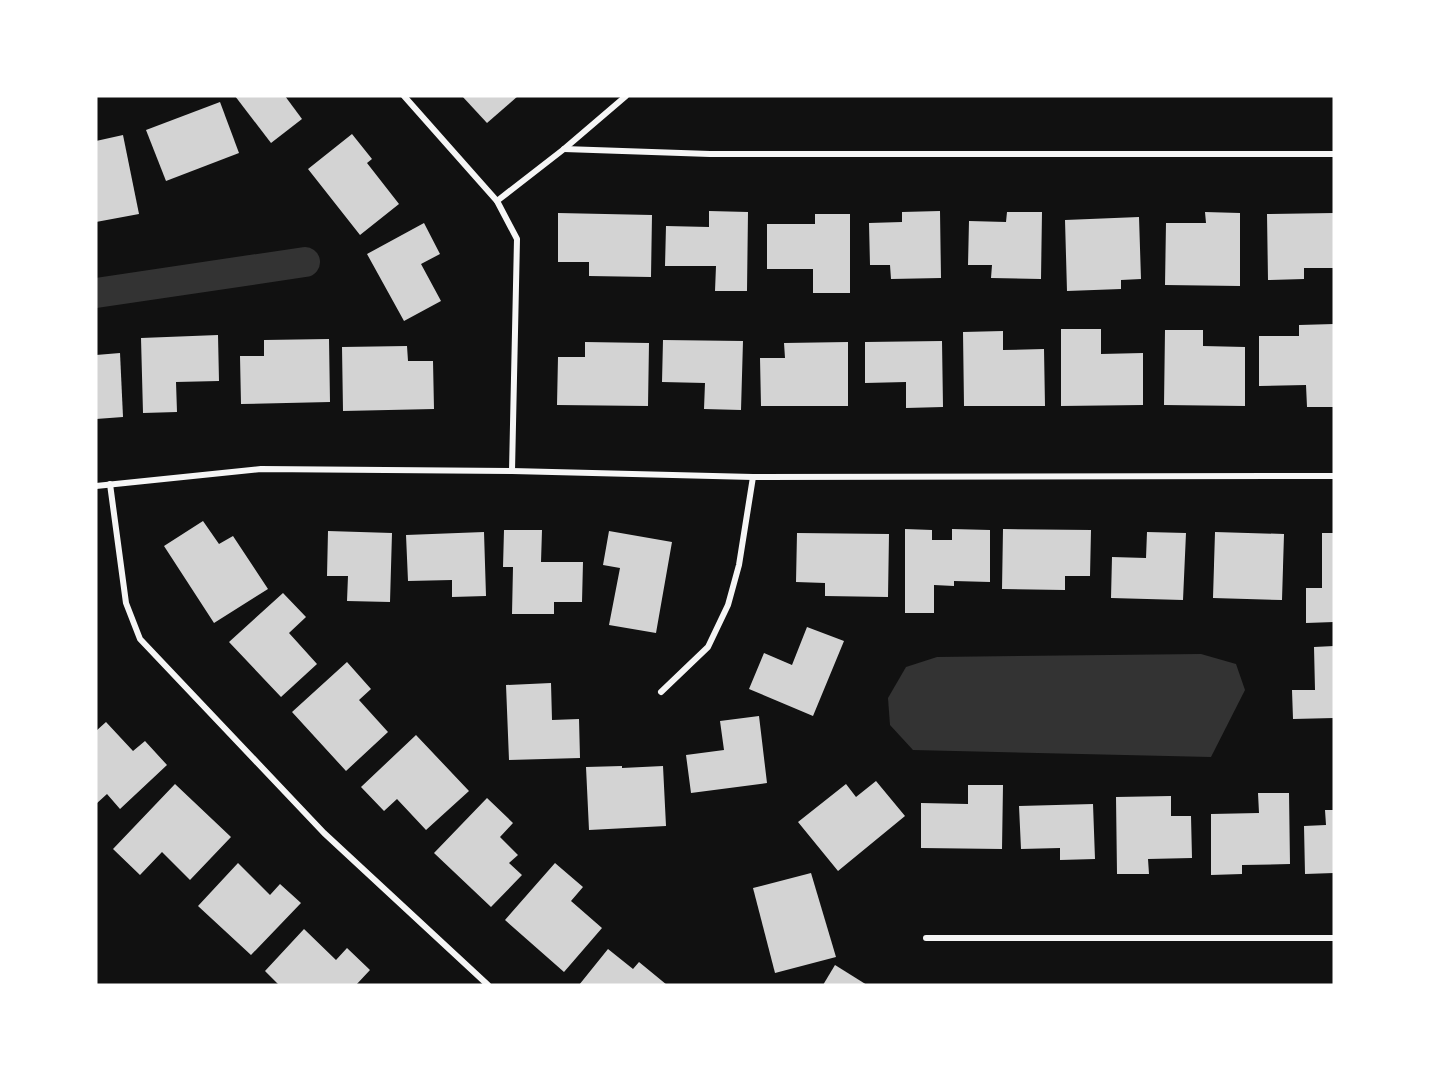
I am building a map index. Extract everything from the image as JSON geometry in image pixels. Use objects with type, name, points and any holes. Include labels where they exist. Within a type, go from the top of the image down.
[{"type":"street","points":[[404,96],[497,201],[517,239],[512,471]]},
{"type":"street","points":[[497,201],[564,149],[626,96]]},
{"type":"street","points":[[564,149],[710,154],[1334,154]]},
{"type":"street","points":[[96,486],[261,469],[512,471],[753,477],[1334,476]]},
{"type":"street","points":[[661,692],[708,647],[728,605],[739,565],[753,477]]},
{"type":"street","points":[[110,484],[126,603],[140,639],[324,833],[488,985]]},
{"type":"street","points":[[926,938],[1334,938]]},
{"type":"shaded area","points":[[1201,654],[1236,664],[1245,690],[1211,757],[913,750],[890,725],[888,698],[906,667],[937,657]]},
{"type":"building","points":[[235,96],[285,96],[302,119],[271,143]]},
{"type":"building","points":[[462,96],[518,96],[487,123]]},
{"type":"building","points":[[220,102],[239,153],[166,181],[146,130]]},
{"type":"building","points":[[352,134],[372,159],[367,163],[399,204],[360,235],[308,169]]},
{"type":"building","points":[[123,135],[139,214],[96,222],[96,141]]},
{"type":"building","points":[[709,211],[748,212],[747,291],[715,291],[716,266],[665,266],[666,226],[709,227]]},
{"type":"building","points":[[940,211],[941,278],[891,279],[890,265],[870,265],[869,223],[902,222],[902,212]]},
{"type":"building","points":[[1007,212],[1042,212],[1041,279],[991,278],[992,265],[968,265],[969,221],[1006,222]]},
{"type":"building","points":[[1205,212],[1240,213],[1240,286],[1165,285],[1166,223],[1206,223]]},
{"type":"building","points":[[558,213],[652,215],[651,277],[589,276],[589,262],[558,262]]},
{"type":"building","points":[[1334,213],[1334,268],[1304,268],[1304,279],[1268,280],[1267,214]]},
{"type":"building","points":[[815,214],[850,214],[850,293],[813,293],[813,269],[767,269],[767,224],[815,224]]},
{"type":"building","points":[[1139,217],[1141,279],[1121,280],[1121,289],[1067,291],[1065,220]]},
{"type":"building","points":[[424,223],[440,254],[421,264],[441,301],[404,321],[367,254]]},
{"type":"building","points":[[1334,324],[1334,407],[1307,407],[1306,385],[1259,386],[1259,336],[1299,336],[1299,325]]},
{"type":"building","points":[[1061,329],[1101,329],[1101,354],[1143,353],[1143,405],[1061,406]]},
{"type":"building","points":[[1165,330],[1203,330],[1203,346],[1245,347],[1245,406],[1164,405]]},
{"type":"building","points":[[1003,331],[1003,350],[1044,349],[1045,406],[964,406],[963,332]]},
{"type":"building","points":[[218,335],[219,381],[176,382],[177,412],[143,413],[141,338]]},
{"type":"building","points":[[329,339],[330,402],[241,404],[240,356],[264,356],[264,340]]},
{"type":"building","points":[[663,340],[743,341],[741,410],[704,409],[705,383],[662,382]]},
{"type":"building","points":[[942,341],[943,407],[906,408],[906,382],[865,383],[865,342]]},
{"type":"building","points":[[585,342],[649,343],[648,406],[557,405],[558,357],[585,357]]},
{"type":"building","points":[[848,342],[848,406],[761,406],[760,358],[785,358],[784,343]]},
{"type":"building","points":[[407,346],[408,361],[433,361],[434,409],[343,411],[342,347]]},
{"type":"building","points":[[120,353],[123,417],[96,419],[96,355]]},
{"type":"building","points":[[203,521],[219,544],[233,536],[268,589],[214,623],[164,546]]},
{"type":"building","points":[[905,529],[932,530],[932,540],[952,540],[952,529],[990,530],[990,582],[954,581],[954,586],[934,585],[934,613],[905,613]]},
{"type":"building","points":[[1003,529],[1091,530],[1090,576],[1065,576],[1065,590],[1002,589]]},
{"type":"building","points":[[504,530],[542,530],[541,562],[583,562],[582,602],[554,602],[554,614],[512,614],[513,567],[503,567]]},
{"type":"building","points":[[328,531],[392,533],[390,602],[347,601],[348,576],[327,576]]},
{"type":"building","points":[[609,531],[672,542],[656,633],[609,625],[620,568],[603,565]]},
{"type":"building","points":[[484,532],[486,596],[452,597],[452,580],[408,581],[406,535]]},
{"type":"building","points":[[1147,532],[1186,533],[1183,600],[1111,598],[1112,557],[1146,558]]},
{"type":"building","points":[[1215,532],[1284,534],[1282,600],[1213,598]]},
{"type":"building","points":[[797,533],[889,534],[888,597],[825,596],[825,583],[796,582]]},
{"type":"building","points":[[1322,533],[1334,533],[1334,622],[1306,623],[1306,588],[1322,588]]},
{"type":"building","points":[[283,593],[306,617],[289,633],[317,664],[281,697],[229,642]]},
{"type":"building","points":[[807,627],[844,641],[813,716],[749,689],[764,653],[792,665]]},
{"type":"building","points":[[1334,646],[1334,718],[1293,719],[1292,690],[1315,690],[1314,647]]},
{"type":"building","points":[[347,662],[371,689],[359,700],[388,732],[346,771],[292,712]]},
{"type":"building","points":[[551,683],[552,720],[579,719],[580,758],[509,760],[506,685]]},
{"type":"building","points":[[759,716],[767,783],[691,793],[686,755],[724,750],[720,721]]},
{"type":"building","points":[[106,722],[133,751],[145,741],[167,765],[120,809],[107,794],[96,804],[96,731]]},
{"type":"building","points":[[416,735],[469,791],[426,830],[397,799],[384,811],[361,787]]},
{"type":"building","points":[[622,766],[622,768],[663,766],[666,826],[589,830],[586,767]]},
{"type":"building","points":[[876,781],[905,816],[838,871],[798,822],[846,784],[856,797]]},
{"type":"building","points":[[175,784],[231,837],[190,880],[162,852],[140,875],[113,849]]},
{"type":"building","points":[[968,785],[1003,785],[1002,849],[921,848],[921,803],[968,804]]},
{"type":"building","points":[[1258,793],[1289,793],[1290,864],[1242,865],[1242,874],[1211,875],[1211,814],[1259,813]]},
{"type":"building","points":[[1171,796],[1171,816],[1191,816],[1192,858],[1148,859],[1149,874],[1117,874],[1116,797]]},
{"type":"building","points":[[487,798],[513,823],[500,837],[518,855],[509,863],[522,875],[491,907],[434,853]]},
{"type":"building","points":[[1093,804],[1095,859],[1060,860],[1060,848],[1021,849],[1019,806]]},
{"type":"building","points":[[1325,810],[1334,810],[1334,873],[1305,874],[1304,826],[1326,825]]},
{"type":"building","points":[[238,863],[270,895],[280,884],[301,903],[251,955],[198,906]]},
{"type":"building","points":[[555,863],[583,887],[571,901],[602,928],[564,972],[505,920]]},
{"type":"building","points":[[811,873],[836,957],[775,973],[753,888]]},
{"type":"building","points":[[304,929],[336,960],[347,948],[370,970],[356,985],[279,985],[265,971]]},
{"type":"building","points":[[608,949],[633,969],[639,962],[667,985],[579,985]]},
{"type":"building","points":[[835,965],[867,985],[823,985]]},
{"type":"waterway","points":[[96,293],[305,262]]}]
